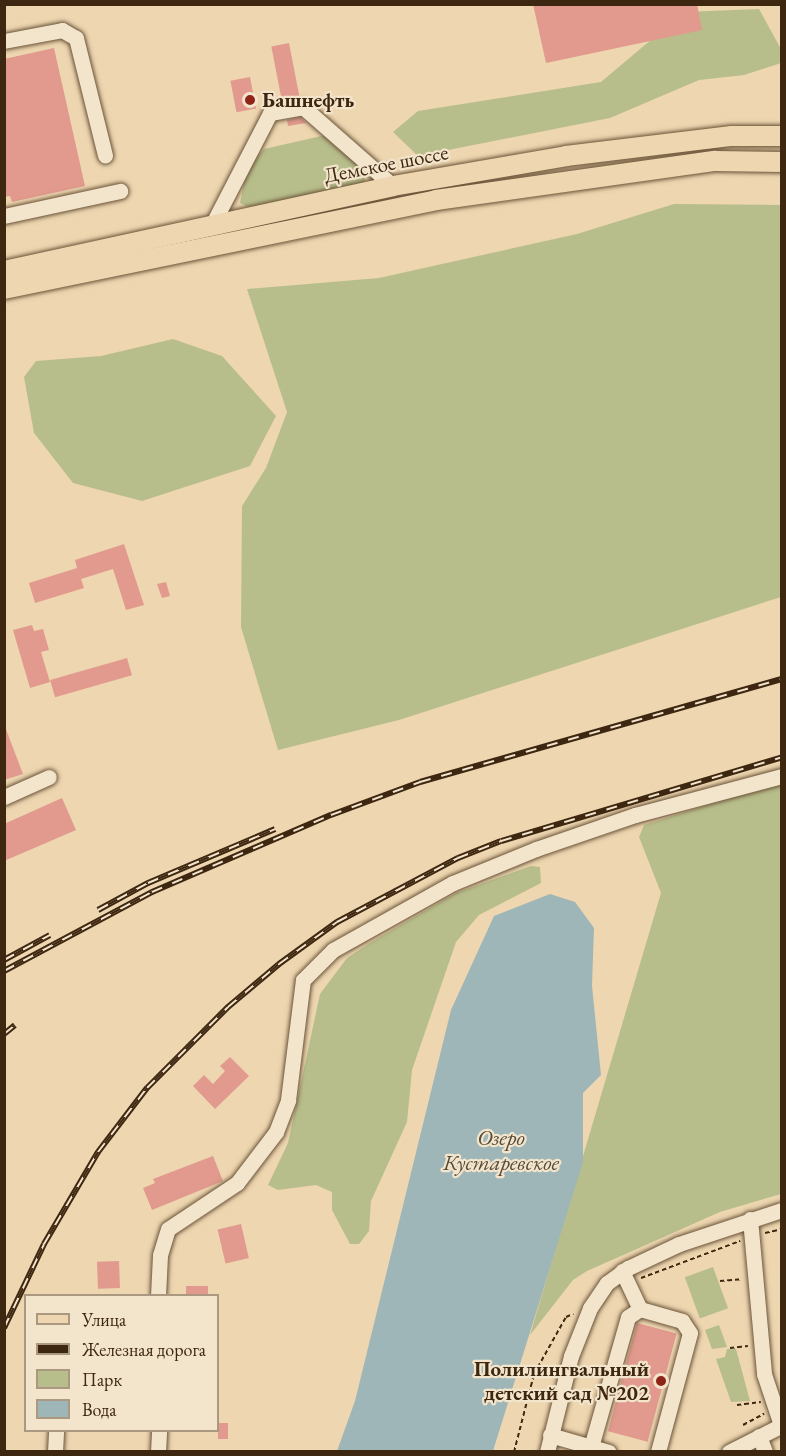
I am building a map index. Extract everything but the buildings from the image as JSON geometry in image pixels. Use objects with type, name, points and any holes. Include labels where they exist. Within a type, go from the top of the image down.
[{"type":"main road","name":"Демское шоссе","points":[[4,271],[393,186],[658,143],[782,136]]},
{"type":"main road","points":[[4,289],[436,200],[715,161],[782,162]]},
{"type":"street","points":[[4,41],[62,30],[76,38],[105,155]]},
{"type":"street","points":[[212,225],[270,113],[303,107],[393,186]]},
{"type":"street","points":[[4,216],[120,191]]},
{"type":"street","points":[[158,1294],[160,1255],[168,1229],[237,1183],[276,1132],[288,1100],[303,980],[333,950],[453,883],[536,849],[635,815],[782,776]]},
{"type":"street","points":[[4,797],[49,777]]},
{"type":"street","points":[[547,1452],[566,1370],[590,1308],[603,1287],[685,1241],[782,1210]]},
{"type":"street","points":[[729,1452],[781,1425],[764,1374],[750,1219]]},
{"type":"street","points":[[624,1277],[640,1309],[682,1321],[690,1333],[658,1452]]},
{"type":"street","points":[[550,1435],[599,1450],[628,1317],[640,1309]]},
{"type":"street","points":[[55,1452],[56,1432]]},
{"type":"street","points":[[158,1452],[159,1432]]},
{"type":"street","points":[[759,1436],[765,1452]]},
{"type":"path","points":[[624,1277],[782,1228]]},
{"type":"path","points":[[720,1281],[755,1278]]},
{"type":"path","points":[[514,1452],[534,1374],[566,1317],[590,1308]]},
{"type":"path","points":[[730,1348],[761,1345]]},
{"type":"path","points":[[736,1405],[774,1405]]},
{"type":"path","points":[[743,1425],[774,1405]]},
{"type":"green space","points":[[759,9],[781,49],[781,63],[744,75],[699,80],[610,118],[418,156],[393,132],[418,111],[601,82],[684,12]]},
{"type":"green space","points":[[326,135],[364,168],[365,182],[275,205],[248,207],[240,203],[247,169],[264,149]]},
{"type":"green space","points":[[674,204],[781,205],[781,597],[399,720],[278,750],[241,627],[242,506],[266,468],[287,412],[247,289],[379,278],[577,234]]},
{"type":"green space","points":[[173,339],[222,356],[276,416],[250,466],[142,501],[73,483],[34,433],[24,377],[36,361],[101,356]]},
{"type":"green space","points":[[781,782],[781,1194],[720,1212],[587,1271],[573,1280],[530,1335],[661,893],[639,837],[644,825]]},
{"type":"green space","points":[[531,866],[540,867],[541,883],[479,915],[456,942],[412,1070],[407,1122],[371,1201],[369,1231],[359,1244],[350,1244],[332,1210],[332,1192],[316,1185],[278,1190],[268,1185],[288,1143],[320,994],[347,958],[368,944],[456,893]]},
{"type":"green space","points":[[713,1267],[728,1308],[700,1319],[685,1277]]},
{"type":"green space","points":[[719,1325],[727,1347],[712,1349],[705,1330]]},
{"type":"green space","points":[[727,1349],[736,1349],[750,1401],[731,1402],[716,1359],[725,1357]]},
{"type":"water","name":"Озеро Кустаревское","points":[[550,894],[575,902],[594,928],[592,986],[601,1075],[583,1093],[583,1162],[493,1451],[337,1451],[355,1401],[451,1010],[494,916]]},
{"type":"railway","points":[[4,971],[152,892],[331,815],[420,782],[782,679]]},
{"type":"railway","points":[[4,1328],[44,1244],[98,1152],[147,1088],[228,1007],[279,964],[337,922],[458,858],[501,841],[782,757]]},
{"type":"railway","points":[[98,910],[148,883],[275,829]]},
{"type":"railway","points":[[4,960],[50,935]]},
{"type":"railway","points":[[4,1034],[15,1025]]},
{"type":"place","name":"Башнефть","points":[[250,100]]},
{"type":"place","name":"Полилингвальный детский сад №202","points":[[661,1381]]}]
